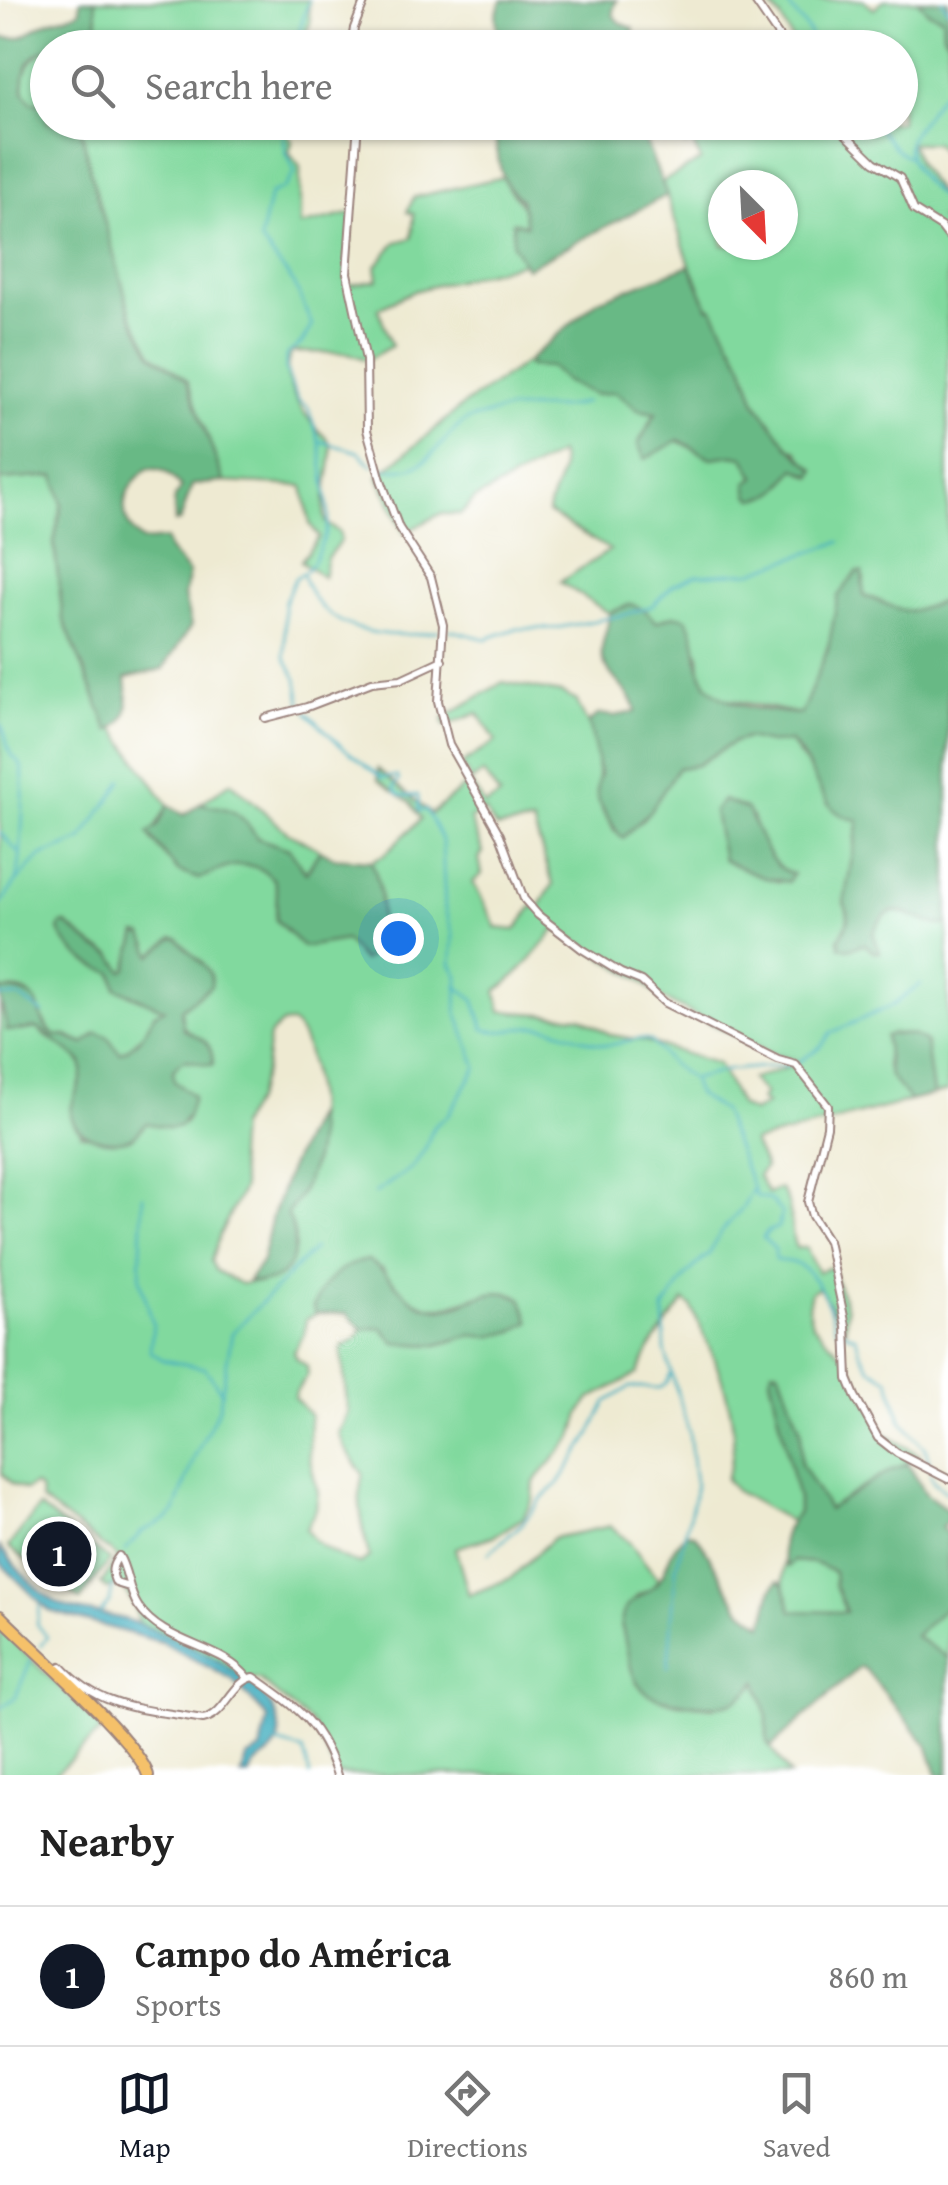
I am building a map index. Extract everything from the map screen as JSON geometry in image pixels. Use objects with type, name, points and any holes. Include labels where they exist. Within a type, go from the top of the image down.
[{"type":"main road","points":[[0,1616],[124,1740],[148,1775]]},
{"type":"street","points":[[354,30],[365,0]]},
{"type":"street","points":[[754,0],[774,30]]},
{"type":"street","points":[[357,140],[347,274],[366,360],[367,430],[400,528],[431,577],[444,626],[438,701],[449,744],[500,835],[524,898],[538,916],[582,949],[621,973],[641,980],[665,1003],[778,1060],[796,1065],[828,1106],[828,1127],[808,1202],[828,1241],[846,1326],[848,1379],[878,1438],[897,1453],[948,1479]]},
{"type":"street","points":[[852,140],[874,162],[900,178],[914,210],[948,236]]},
{"type":"street","points":[[265,718],[372,682],[401,679],[442,660]]},
{"type":"street","points":[[129,1587],[139,1608],[152,1620],[241,1669],[247,1679]]},
{"type":"street","points":[[54,1670],[61,1666],[77,1684],[106,1702],[203,1719],[214,1716],[247,1679],[254,1677],[314,1725],[326,1743],[337,1775]]},
{"type":"green space","points":[[80,0],[95,0],[97,30],[33,30],[47,22],[80,11]]},
{"type":"green space","points":[[95,0],[308,0],[310,23],[307,30],[91,30]]},
{"type":"green space","points":[[501,0],[617,0],[614,15],[633,30],[497,30],[496,16]]},
{"type":"green space","points":[[765,0],[864,0],[874,9],[884,0],[918,0],[928,12],[942,16],[943,34],[948,41],[948,160],[935,143],[911,143],[918,164],[948,206],[948,214],[940,218],[948,227],[948,599],[904,610],[863,595],[864,577],[834,628],[810,699],[801,714],[722,698],[711,691],[700,671],[699,653],[669,617],[656,622],[640,610],[628,608],[609,613],[560,582],[610,550],[548,513],[560,477],[559,454],[475,499],[461,514],[440,514],[404,533],[378,476],[462,406],[528,361],[529,365],[551,367],[580,386],[616,392],[638,410],[656,413],[648,425],[711,458],[744,457],[755,478],[784,484],[795,468],[810,476],[798,451],[789,447],[756,402],[743,364],[708,307],[662,182],[701,160],[692,142],[685,145],[682,140],[918,140],[918,30],[787,30]]},
{"type":"green space","points":[[918,0],[948,0],[948,41],[943,34],[942,17],[928,12]]},
{"type":"green space","points":[[30,32],[24,92],[30,101],[30,140],[84,140],[131,315],[152,354],[187,380],[224,482],[192,485],[180,521],[175,522],[174,499],[181,488],[167,473],[147,469],[131,486],[125,514],[134,532],[142,541],[166,539],[169,550],[189,573],[184,596],[191,626],[163,669],[126,678],[125,715],[109,731],[63,619],[54,543],[62,504],[55,476],[0,480],[0,37],[21,37]]},
{"type":"green space","points":[[30,64],[30,100],[23,88]]},
{"type":"green space","points":[[84,140],[291,140],[289,153],[300,167],[300,226],[353,213],[346,279],[351,285],[378,280],[376,266],[396,242],[412,238],[414,214],[407,212],[414,197],[503,177],[520,203],[527,226],[513,222],[513,244],[523,263],[414,291],[378,308],[392,346],[367,360],[348,353],[292,352],[287,371],[293,392],[331,446],[324,513],[326,523],[339,532],[341,540],[327,558],[323,577],[301,561],[319,537],[310,524],[303,486],[224,482],[187,380],[152,354],[131,315]]},
{"type":"green space","points":[[496,140],[645,140],[667,195],[526,268],[513,244],[513,222],[526,225],[521,199],[507,184]]},
{"type":"green space","points":[[690,265],[708,307],[713,309],[743,364],[756,403],[789,447],[815,469],[813,476],[795,468],[773,493],[754,499],[747,483],[755,477],[744,457],[711,458],[679,440],[645,459],[638,444],[656,413],[639,410],[616,392],[596,395],[566,382],[551,367],[529,366],[530,359],[598,300]]},
{"type":"green space","points":[[55,476],[62,504],[54,543],[63,619],[109,730],[115,729],[168,805],[150,837],[178,871],[244,865],[267,872],[276,885],[276,920],[303,947],[345,940],[363,960],[371,956],[381,908],[379,884],[371,861],[384,855],[421,819],[411,803],[378,780],[378,769],[431,814],[470,782],[485,805],[500,796],[483,773],[471,781],[462,764],[496,741],[478,713],[445,726],[443,718],[503,682],[561,693],[577,701],[595,739],[602,810],[614,831],[631,829],[642,820],[678,768],[697,765],[747,738],[790,742],[822,788],[827,803],[859,820],[844,903],[848,921],[839,939],[865,944],[878,922],[894,912],[948,924],[948,1091],[933,1095],[926,1042],[913,1035],[891,1034],[887,1067],[910,1101],[753,1142],[765,1167],[758,1176],[768,1194],[780,1188],[785,1195],[796,1248],[806,1248],[818,1272],[831,1267],[847,1309],[845,1329],[819,1288],[811,1292],[808,1307],[812,1324],[848,1361],[885,1434],[919,1455],[828,1510],[801,1464],[801,1430],[777,1369],[770,1377],[798,1512],[790,1521],[736,1491],[726,1479],[733,1436],[725,1391],[691,1306],[684,1301],[654,1342],[637,1374],[590,1399],[580,1414],[573,1437],[534,1482],[533,1499],[523,1518],[494,1536],[455,1548],[469,1595],[511,1578],[553,1538],[611,1526],[658,1579],[652,1588],[636,1596],[621,1624],[636,1682],[661,1699],[714,1707],[757,1680],[767,1715],[767,1742],[790,1775],[337,1775],[313,1725],[260,1680],[244,1679],[220,1661],[138,1624],[135,1607],[123,1587],[106,1589],[101,1584],[118,1557],[41,1500],[40,1490],[34,1485],[25,1490],[2,1474],[0,1004],[7,1023],[20,1031],[38,1028],[76,1055],[84,1070],[81,1134],[122,1140],[146,1123],[172,1128],[185,1123],[193,1097],[174,1081],[173,1071],[182,1060],[195,1062],[191,1033],[181,1025],[181,1009],[187,1003],[202,962],[189,955],[178,939],[149,954],[148,944],[137,934],[127,969],[123,971],[112,955],[96,948],[65,923],[113,973],[116,988],[165,1009],[120,1054],[111,1042],[94,1035],[84,1044],[67,1036],[56,1036],[32,997],[14,989],[0,991],[0,480]],"holes":[[[485,811],[496,828],[533,823],[553,884],[538,909],[533,906],[516,930],[497,928],[473,882],[482,874],[479,858],[483,852],[470,819]],[[752,817],[772,859],[792,874],[779,882],[724,860],[722,843]],[[556,929],[642,981],[658,996],[771,1054],[798,1061],[751,1079],[765,1094],[760,1099],[766,1104],[753,1112],[740,1106],[718,1064],[642,1040],[611,1035],[581,1017],[501,1011],[496,991],[520,971]],[[291,1023],[299,1031],[313,1082],[315,1138],[304,1184],[287,1214],[295,1244],[290,1263],[276,1277],[241,1284],[215,1270],[211,1261],[243,1188],[237,1156],[239,1126],[255,1100],[265,1070],[269,1036],[281,1024]],[[382,1268],[397,1288],[424,1305],[451,1305],[488,1293],[516,1295],[477,1334],[437,1345],[395,1343],[382,1328],[362,1329],[356,1339],[341,1348],[348,1412],[339,1433],[363,1474],[360,1505],[369,1557],[361,1564],[330,1551],[306,1529],[316,1509],[318,1493],[309,1456],[310,1415],[295,1398],[308,1375],[307,1366],[294,1352],[304,1334],[306,1319],[316,1314],[313,1307],[321,1293]]]},
{"type":"green space","points":[[857,572],[862,572],[864,596],[897,608],[911,611],[948,599],[948,924],[889,913],[873,933],[880,952],[873,952],[865,944],[840,947],[839,939],[848,921],[844,903],[859,820],[845,817],[827,801],[790,742],[747,738],[697,765],[678,768],[651,810],[623,838],[598,798],[600,774],[589,722],[599,714],[636,712],[602,655],[609,613],[631,604],[645,610],[656,622],[675,615],[686,618],[706,683],[728,700],[801,714],[828,649],[838,596]]},
{"type":"green space","points":[[231,782],[287,832],[320,850],[308,874],[289,849],[257,838],[234,812],[200,804]]},
{"type":"green space","points":[[723,800],[746,809],[770,856],[793,874],[788,882],[765,878],[723,860],[714,811]]},
{"type":"green space","points":[[200,804],[234,812],[257,838],[289,849],[306,873],[320,850],[335,858],[371,861],[379,884],[381,908],[371,956],[363,961],[345,940],[303,947],[276,920],[274,880],[256,867],[228,867],[199,879],[178,871],[148,833],[158,826],[168,805],[184,815]]},
{"type":"green space","points":[[65,923],[96,948],[112,955],[123,971],[127,969],[137,934],[143,935],[152,955],[173,938],[179,939],[209,972],[211,986],[181,1009],[183,1029],[209,1045],[213,1065],[186,1060],[173,1071],[174,1081],[193,1096],[180,1126],[146,1123],[134,1136],[121,1141],[85,1134],[71,1114],[82,1076],[81,1061],[38,1028],[7,1031],[0,996],[3,990],[35,1000],[47,1029],[55,1036],[84,1044],[97,1033],[107,1036],[120,1053],[140,1037],[154,1014],[164,1009],[116,988],[113,973],[74,952],[59,930]]},
{"type":"green space","points":[[912,1035],[926,1042],[933,1095],[910,1101],[889,1075],[885,1036]]},
{"type":"green space","points":[[314,1116],[317,1141],[312,1168],[287,1214],[294,1240],[290,1263],[275,1279],[248,1281],[262,1261],[272,1216]]},
{"type":"green space","points":[[368,1260],[403,1292],[429,1307],[453,1307],[484,1295],[507,1293],[521,1298],[530,1322],[514,1331],[489,1337],[471,1335],[437,1345],[395,1343],[382,1328],[362,1329],[346,1313],[316,1314],[313,1307],[327,1282],[341,1270]]},
{"type":"green space","points":[[772,1369],[780,1372],[801,1431],[801,1464],[828,1509],[891,1470],[908,1464],[926,1494],[948,1510],[948,1521],[941,1527],[948,1534],[948,1605],[915,1636],[948,1658],[948,1775],[937,1775],[927,1745],[860,1667],[771,1747],[757,1681],[732,1702],[702,1705],[651,1695],[634,1677],[621,1624],[623,1616],[628,1605],[658,1581],[675,1546],[688,1533],[701,1542],[739,1607],[763,1625],[772,1589],[778,1581],[783,1584],[792,1611],[846,1612],[835,1586],[834,1572],[814,1563],[793,1561],[788,1567],[784,1560],[783,1539],[798,1512],[798,1499],[770,1377]]},
{"type":"green space","points":[[39,1507],[110,1560],[80,1600],[8,1547]]},
{"type":"green space","points":[[793,1561],[814,1563],[834,1572],[835,1586],[847,1613],[792,1611],[783,1584],[784,1563],[788,1567]]},
{"type":"green space","points":[[948,1605],[948,1658],[914,1636]]},
{"type":"green space","points":[[0,1629],[103,1729],[54,1775],[0,1775]]},
{"type":"water","points":[[0,1547],[38,1589],[61,1605],[127,1620],[170,1636],[248,1681],[278,1720],[276,1746],[250,1775],[241,1775],[247,1758],[261,1750],[268,1718],[232,1680],[161,1642],[49,1611],[0,1563]]},
{"type":"waterway","points":[[300,30],[309,0]]},
{"type":"waterway","points":[[784,0],[808,30]]},
{"type":"waterway","points":[[942,0],[948,10]]},
{"type":"waterway","points":[[918,125],[948,88]]},
{"type":"waterway","points":[[284,140],[295,172],[284,188],[270,194],[260,240],[294,283],[312,325],[301,344],[286,355],[286,369],[299,401],[308,407],[320,443],[329,517],[313,562],[295,578],[284,603],[285,658],[297,679],[301,704]]},
{"type":"waterway","points":[[888,140],[909,157]]},
{"type":"waterway","points":[[910,140],[910,157],[919,175],[948,203]]},
{"type":"waterway","points":[[381,469],[398,470],[421,464],[471,419],[510,410],[585,402]]},
{"type":"waterway","points":[[320,441],[359,452],[373,466]]},
{"type":"waterway","points":[[450,630],[486,639],[515,629],[557,628],[624,615],[652,606],[673,585],[696,575],[752,572],[840,542]]},
{"type":"waterway","points":[[303,575],[324,610],[340,621],[377,633],[438,631]]},
{"type":"waterway","points":[[307,712],[382,778],[397,776],[396,792],[402,796],[418,795],[419,811],[426,810],[442,840],[445,910],[453,934],[451,964],[458,976],[457,1013],[477,1067],[448,1115],[433,1127],[413,1167],[375,1193]]},
{"type":"waterway","points":[[0,723],[22,774],[17,879]]},
{"type":"waterway","points":[[0,905],[41,856],[82,840],[122,780]]},
{"type":"waterway","points":[[0,832],[19,853]]},
{"type":"waterway","points":[[797,1063],[820,1047],[831,1033],[895,1004],[921,984]]},
{"type":"waterway","points":[[456,986],[474,999],[484,1029],[545,1027],[605,1045],[650,1040],[692,1080],[697,1094],[722,1111],[756,1196],[770,1200],[782,1213],[778,1227],[763,1238],[775,1249],[775,1260],[800,1266],[815,1280],[835,1328],[856,1337],[870,1368],[889,1380],[901,1420],[926,1450],[930,1466]]},
{"type":"waterway","points":[[0,996],[19,997],[43,1013]]},
{"type":"waterway","points":[[694,1079],[728,1070],[789,1065]]},
{"type":"waterway","points":[[668,1667],[676,1568],[695,1483],[689,1432],[665,1351],[664,1309],[687,1274],[709,1254],[752,1190]]},
{"type":"waterway","points":[[143,1195],[140,1279],[153,1324],[150,1351],[163,1360],[205,1368],[222,1393]]},
{"type":"waterway","points":[[125,1551],[142,1532],[175,1511],[194,1458],[219,1408],[232,1333],[314,1249]]},
{"type":"waterway","points":[[488,1554],[559,1483],[588,1439],[606,1402],[630,1387],[660,1388],[670,1375]]},
{"type":"waterway","points":[[930,1474],[948,1493]]},
{"type":"waterway","points":[[100,1613],[110,1601],[113,1585]]},
{"type":"waterway","points":[[40,1605],[37,1624],[47,1637],[40,1646]]},
{"type":"waterway","points":[[0,1708],[15,1698],[33,1655]]},
{"type":"waterway","points":[[277,1743],[303,1750],[310,1775]]},
{"type":"place","name":"Campo do América","points":[[59,1554]]}]
